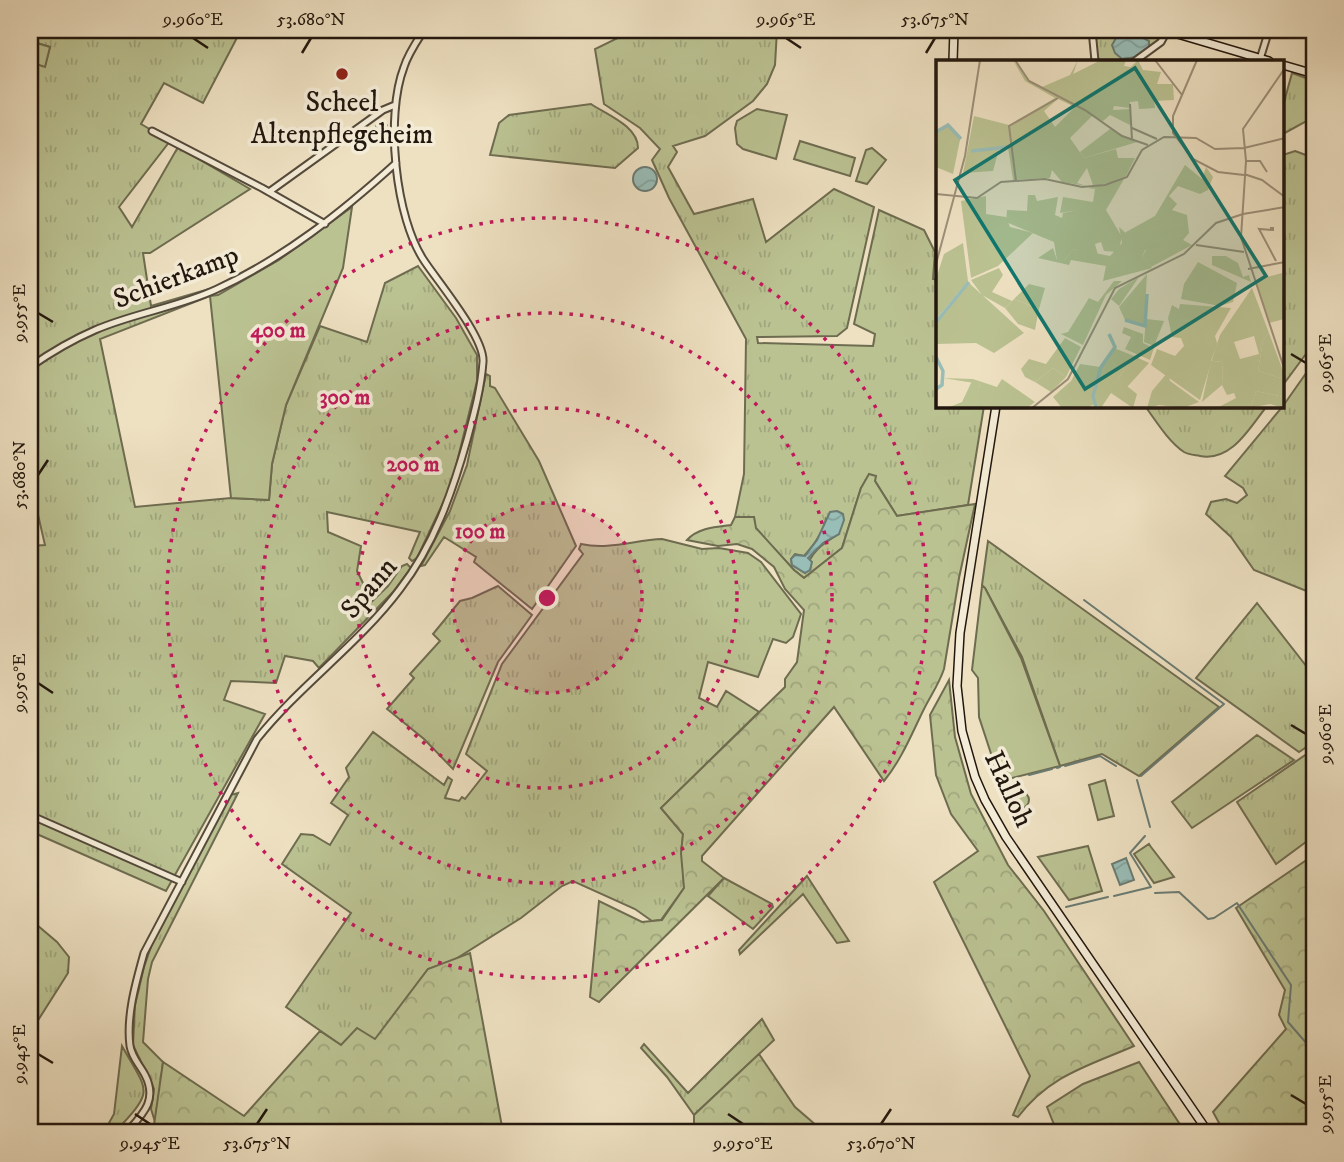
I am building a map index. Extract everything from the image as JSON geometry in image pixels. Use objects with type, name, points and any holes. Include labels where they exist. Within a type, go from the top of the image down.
[{"type":"main road","points":[[953,60],[954,30]]},
{"type":"main road","points":[[1166,30],[1264,60]]},
{"type":"main road","points":[[1284,65],[1314,74]]},
{"type":"main road","name":"Halloh","points":[[996,408],[958,663],[959,708],[969,756],[985,800],[1006,837],[1208,1132]]},
{"type":"street","name":"Spann","points":[[127,1132],[148,1110],[150,1100],[150,1089],[145,1075],[134,1059],[130,1045],[134,989],[144,953],[257,739],[278,712],[400,590],[427,548],[444,513],[456,479],[478,401],[484,358],[467,322],[410,236],[401,207],[396,163],[395,105],[403,67],[424,30]]},
{"type":"street","points":[[1093,30],[1095,60]]},
{"type":"street","points":[[1136,60],[1161,43],[1166,30]]},
{"type":"street","points":[[1264,60],[1269,30]]},
{"type":"street","points":[[269,192],[383,110],[395,105]]},
{"type":"street","points":[[152,131],[325,224]]},
{"type":"street","name":"Schierkamp","points":[[30,367],[49,353],[96,330],[216,290],[278,257],[325,224],[396,163]]},
{"type":"street","points":[[30,815],[182,882]]},
{"type":"green space","points":[[30,30],[241,30],[203,103],[164,83],[141,124],[170,141],[119,207],[132,227],[178,147],[250,189],[150,253],[143,253],[151,306],[216,287],[210,296],[100,339],[135,507],[231,498],[269,500],[272,464],[286,405],[320,326],[367,342],[385,283],[418,266],[456,318],[477,355],[477,381],[451,486],[417,558],[412,561],[409,558],[420,532],[327,512],[328,532],[361,546],[357,571],[366,589],[363,610],[388,586],[402,566],[407,564],[411,568],[393,592],[319,668],[313,661],[285,656],[276,683],[231,681],[224,700],[265,714],[166,891],[30,831],[30,546],[45,545],[30,480],[30,62],[45,66],[50,47],[30,41]]},
{"type":"green space","points":[[634,30],[662,30],[672,37],[682,30],[777,30],[775,65],[767,84],[753,101],[705,136],[673,146],[677,152],[668,167],[694,214],[753,199],[766,242],[834,189],[874,207],[847,328],[837,336],[757,337],[758,343],[873,346],[875,334],[854,324],[879,210],[924,230],[935,252],[933,279],[936,280],[936,408],[984,408],[968,505],[897,516],[875,481],[861,488],[842,548],[804,578],[755,528],[754,517],[735,517],[744,474],[746,339],[669,198],[652,160],[660,149],[640,128],[604,104],[595,49]],"holes":[[[826,519],[839,534],[817,550],[805,573],[792,565],[791,559],[795,554],[804,556],[815,543]]]},
{"type":"green space","points":[[818,30],[887,30],[886,36]]},
{"type":"green space","points":[[1094,30],[1153,30],[1164,33],[1159,42],[1134,60],[1097,60]]},
{"type":"green space","points":[[30,41],[50,47],[45,67],[30,62]]},
{"type":"green space","points":[[1292,73],[1314,81],[1314,117],[1284,133],[1284,102]]},
{"type":"green space","points":[[591,104],[627,127],[637,140],[638,148],[615,168],[490,155],[499,123],[509,115]]},
{"type":"green space","points":[[757,109],[787,115],[776,159],[743,149],[737,144],[737,121]]},
{"type":"green space","points":[[800,141],[855,158],[850,176],[794,159]]},
{"type":"green space","points":[[872,148],[886,160],[867,184],[856,181],[866,150]]},
{"type":"green space","points":[[1295,151],[1314,158],[1314,343],[1284,384],[1284,155]]},
{"type":"green space","points":[[352,207],[343,268],[286,405],[272,464],[269,500],[231,498],[210,296],[218,295],[279,260]]},
{"type":"green space","points":[[1314,362],[1314,594],[1254,570],[1231,537],[1206,514],[1211,502],[1226,499],[1237,503],[1247,495],[1243,488],[1225,476],[1284,408]]},
{"type":"green space","points":[[486,374],[490,376],[490,386],[495,388],[539,461],[576,546],[532,609],[474,562],[476,557],[444,537],[425,565],[421,566],[450,511],[467,465]]},
{"type":"green space","points":[[1146,408],[1266,408],[1247,433],[1222,454],[1188,454],[1168,437]]},
{"type":"green space","points":[[869,474],[876,476],[875,481],[897,516],[975,504],[944,669],[906,746],[884,781],[834,707],[702,856],[702,861],[724,878],[599,1002],[590,997],[599,901],[642,922],[662,920],[684,888],[681,853],[683,834],[661,808],[785,687],[785,679],[797,662],[804,610],[785,589],[774,567],[752,549],[737,544],[718,546],[687,540],[713,527],[731,525],[735,517],[754,517],[756,528],[804,578],[842,548],[861,488]]},
{"type":"green space","points":[[662,539],[702,549],[719,548],[748,553],[761,562],[801,614],[793,637],[786,643],[773,639],[758,677],[708,662],[699,698],[717,707],[726,691],[759,712],[661,808],[683,834],[684,888],[661,920],[652,921],[635,909],[573,881],[454,960],[428,969],[375,1040],[341,1045],[286,1007],[351,913],[282,864],[301,834],[313,835],[330,845],[348,815],[331,803],[349,777],[346,768],[373,732],[444,785],[448,777],[452,780],[445,798],[459,801],[462,797],[465,799],[487,771],[466,754],[502,664],[583,554],[579,549],[581,544],[612,545]]},
{"type":"green space","points":[[988,541],[1219,707],[1139,776],[1102,754],[1060,766],[1022,657],[982,585]]},
{"type":"green space","points":[[498,586],[532,615],[498,662],[453,769],[424,739],[387,709],[414,678],[410,674],[440,641],[433,634],[460,601]]},
{"type":"green space","points":[[982,586],[1021,658],[1060,766],[1000,781],[979,717],[978,678],[972,670]]},
{"type":"green space","points":[[1257,603],[1314,676],[1314,742],[1299,752],[1196,678]]},
{"type":"green space","points":[[949,680],[955,737],[971,794],[1008,865],[1044,911],[1134,1046],[1057,1081],[1030,1103],[1018,1117],[1013,1115],[1030,1076],[934,882],[978,851],[951,814],[936,775],[930,715]]},
{"type":"green space","points":[[1257,735],[1294,760],[1192,828],[1172,802]]},
{"type":"green space","points":[[1314,749],[1314,836],[1276,864],[1237,802]]},
{"type":"green space","points":[[1105,780],[1114,816],[1098,820],[1089,785]]},
{"type":"green space","points":[[1021,792],[1029,800],[1021,808],[1013,800]]},
{"type":"green space","points":[[238,793],[152,962],[143,1042],[163,1062],[156,1125],[151,1109],[154,1089],[133,1045],[135,1005],[144,967],[152,944],[230,795]]},
{"type":"green space","points":[[1149,844],[1174,877],[1154,883],[1134,854]]},
{"type":"green space","points":[[1088,846],[1102,891],[1069,900],[1038,857]]},
{"type":"green space","points":[[1314,855],[1314,1132],[1224,1132],[1213,1112],[1286,1029],[1279,1015],[1285,990],[1236,908]]},
{"type":"green space","points":[[807,876],[849,941],[837,943],[803,894],[740,954],[739,950]]},
{"type":"green space","points":[[724,878],[772,904],[773,907],[753,929],[708,896]]},
{"type":"green space","points":[[30,919],[57,942],[69,957],[68,973],[30,1033]]},
{"type":"green space","points":[[470,953],[503,1132],[153,1132],[163,1062],[244,1116],[320,1031],[341,1045],[357,1028],[375,1039],[428,969]]},
{"type":"green space","points":[[762,1019],[774,1040],[694,1115],[667,1077],[641,1048],[644,1044],[688,1093]]},
{"type":"green space","points":[[122,1046],[144,1091],[137,1107],[115,1132],[104,1132],[114,1114]]},
{"type":"green space","points":[[759,1054],[795,1107],[824,1132],[694,1132],[694,1115]]},
{"type":"green space","points":[[1139,1062],[1185,1132],[1057,1132],[1047,1107],[1083,1084]]},
{"type":"water","points":[[1134,33],[1149,41],[1149,48],[1137,57],[1122,59],[1115,53],[1112,45],[1116,38]]},
{"type":"water","points":[[379,122],[387,125],[386,140],[383,143],[377,138],[376,127]]},
{"type":"water","points":[[645,167],[654,170],[657,179],[654,188],[645,191],[636,188],[633,179],[636,170]]},
{"type":"water","points":[[830,512],[843,514],[844,520],[839,534],[823,543],[808,558],[812,562],[810,570],[805,573],[792,565],[791,559],[795,555],[805,556],[817,540]]},
{"type":"water","points":[[1126,858],[1134,880],[1120,885],[1112,864]]},
{"type":"waterway","points":[[1084,600],[1224,704],[1141,776]]},
{"type":"waterway","points":[[1065,766],[1100,756],[1116,766]]},
{"type":"waterway","points":[[1029,775],[1052,769]]},
{"type":"waterway","points":[[1137,780],[1150,827]]},
{"type":"waterway","points":[[1114,896],[1151,887],[1130,853],[1145,836]]},
{"type":"waterway","points":[[1155,893],[1179,892],[1208,919],[1237,903],[1291,985],[1288,1022],[1314,1052]]},
{"type":"waterway","points":[[1066,907],[1108,897]]},
{"type":"place","name":"Scheel Altenpflegeheim","points":[[342,74]]}]
